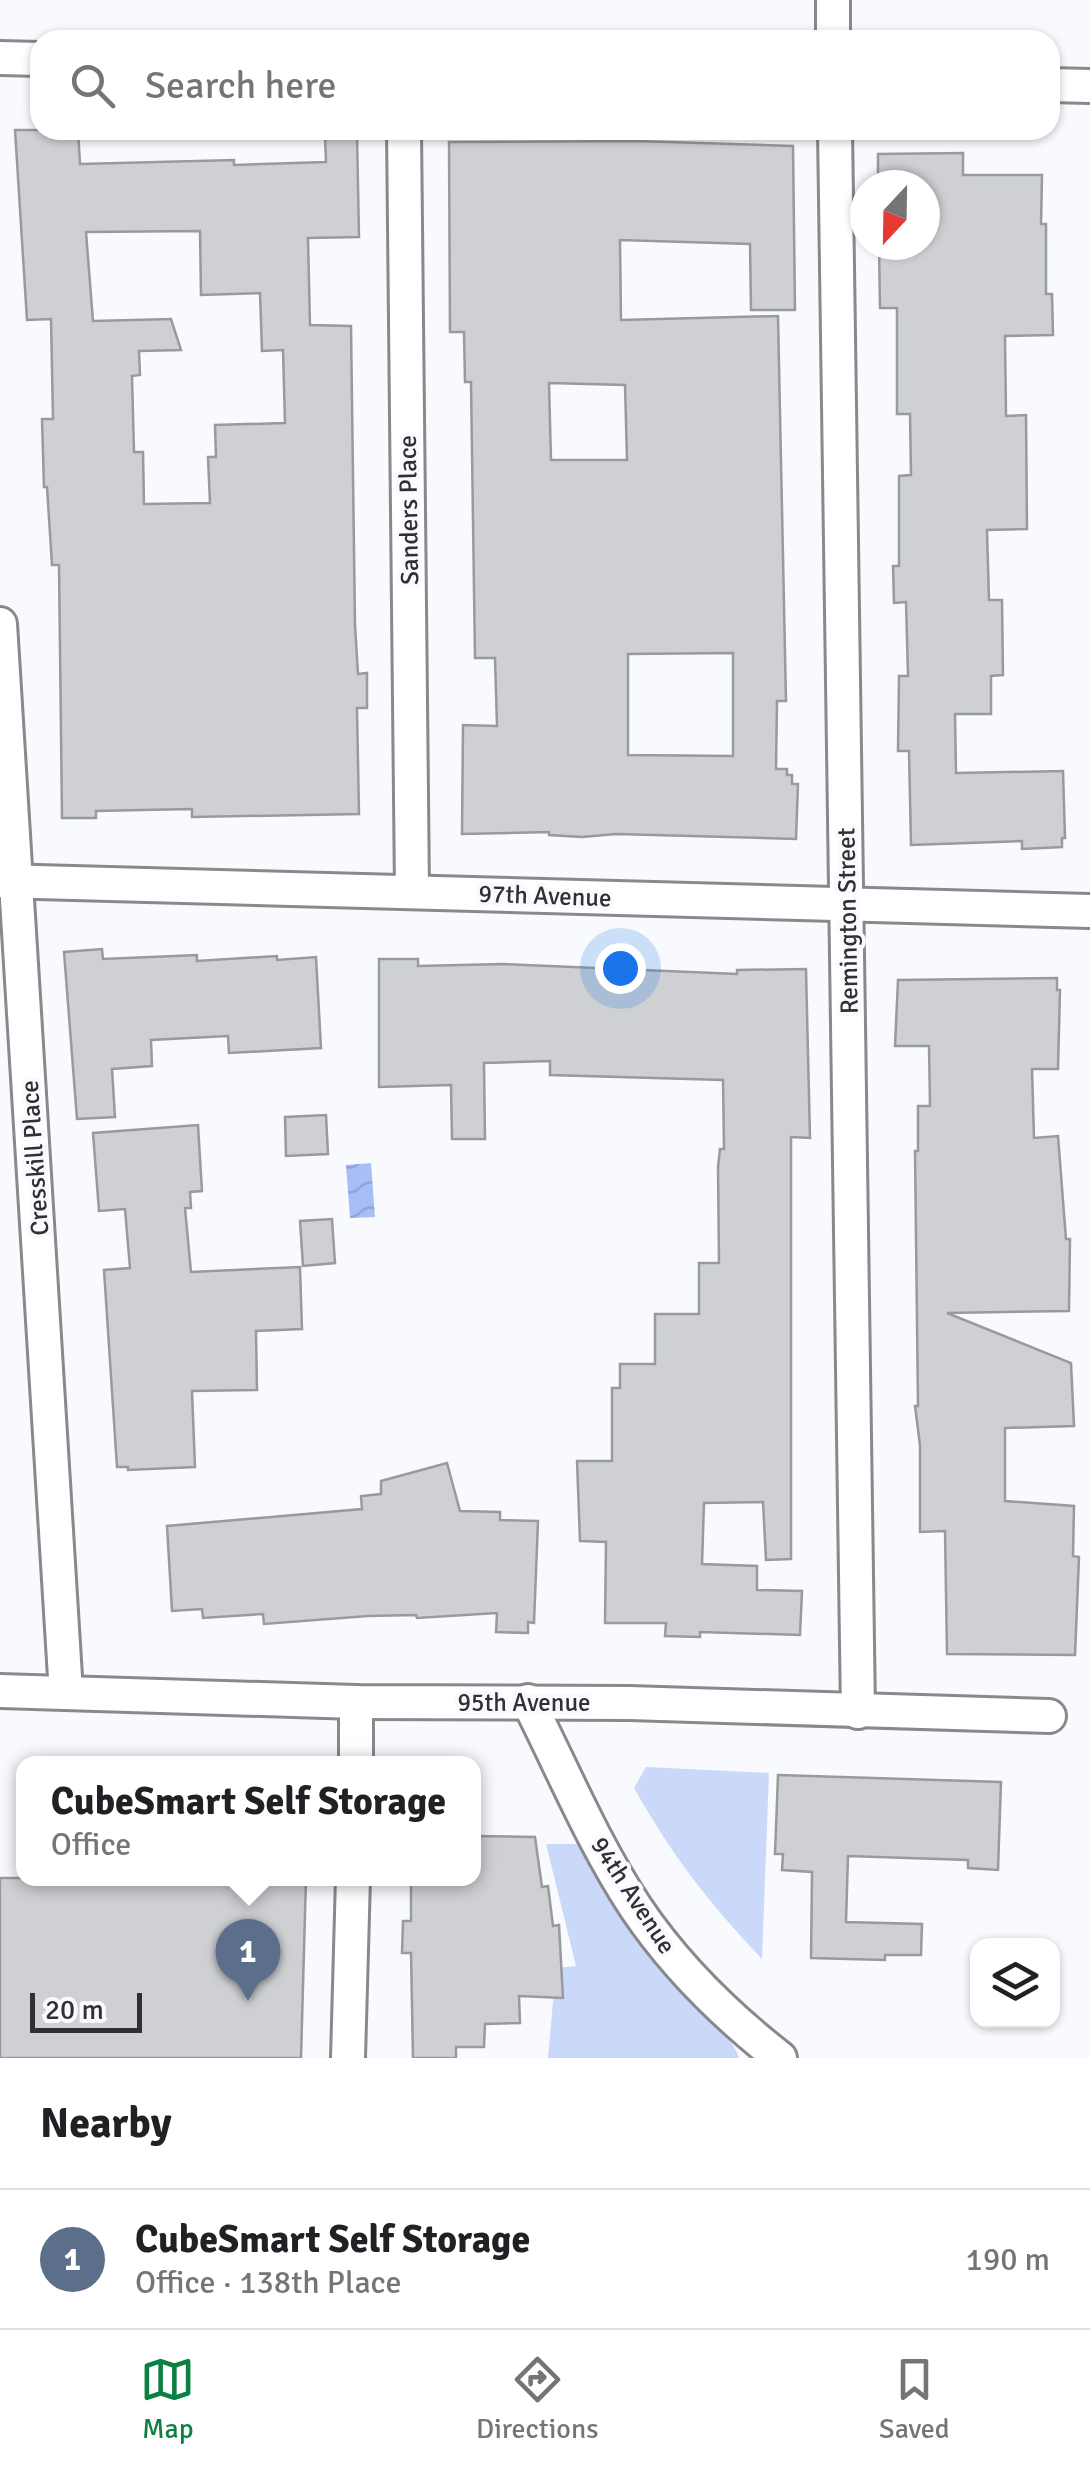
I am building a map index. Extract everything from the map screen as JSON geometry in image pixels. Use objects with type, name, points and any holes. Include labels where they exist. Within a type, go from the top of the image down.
[{"type":"street","points":[[832,0],[833,30]]},
{"type":"street","points":[[0,58],[30,58]]},
{"type":"street","points":[[1060,85],[1090,86]]},
{"type":"street","name":"Sanders Place","points":[[404,140],[412,891]]},
{"type":"street","name":"Remington Street","points":[[835,140],[858,1712]]},
{"type":"street","name":"Cresskill Place","points":[[0,624],[8,881],[66,1693]]},
{"type":"street","name":"97th Avenue","points":[[8,881],[1090,911]]},
{"type":"street","name":"95th Avenue","points":[[0,1691],[1049,1716]]},
{"type":"street","points":[[356,1702],[356,1756]]},
{"type":"street","name":"94th Avenue","points":[[528,1702],[636,1907],[679,1965],[713,2001],[780,2058]]},
{"type":"street","points":[[348,2058],[353,1886]]},
{"type":"shaded area","points":[[646,1767],[769,1773],[762,1959],[692,1878],[648,1813],[634,1788]]},
{"type":"shaded area","points":[[546,1844],[581,1844],[653,1959],[682,1994],[722,2031],[739,2058],[548,2058],[556,1968],[576,1966]]},
{"type":"water","points":[[371,1163],[375,1217],[350,1218],[346,1165]]},
{"type":"building","points":[[15,130],[30,130],[30,140],[79,140],[80,164],[326,162],[325,140],[357,140],[359,237],[308,238],[310,325],[351,326],[355,625],[358,674],[367,673],[367,708],[357,708],[359,814],[192,817],[192,809],[96,811],[96,818],[62,818],[59,565],[52,565],[42,419],[53,419],[51,319],[27,320]],"holes":[[[200,231],[201,295],[260,293],[262,351],[283,350],[285,423],[215,425],[216,457],[208,457],[210,503],[144,504],[143,452],[134,452],[132,376],[140,375],[139,351],[181,350],[171,319],[93,321],[86,232]]]},
{"type":"building","points":[[636,141],[793,146],[795,310],[751,310],[750,244],[620,240],[621,320],[778,316],[786,701],[777,701],[776,769],[787,769],[792,784],[798,784],[796,839],[616,834],[582,837],[549,832],[462,834],[463,725],[497,726],[495,658],[475,658],[471,382],[465,382],[464,332],[450,332],[449,142]],"holes":[[[549,383],[625,385],[627,460],[551,460]],[[733,653],[733,756],[628,755],[628,654]]]},
{"type":"building","points":[[963,153],[963,175],[1042,175],[1041,224],[1046,224],[1046,294],[1052,294],[1053,335],[1005,336],[1006,416],[1026,415],[1027,529],[987,530],[989,600],[1002,600],[1003,675],[991,676],[991,714],[955,714],[956,773],[1063,771],[1062,847],[1022,849],[1022,841],[911,845],[909,751],[898,751],[899,676],[908,676],[906,602],[894,603],[893,566],[899,566],[899,476],[911,475],[910,414],[897,414],[897,308],[880,308],[879,260],[940,260],[940,170],[878,170],[878,154]]},
{"type":"building","points":[[102,949],[103,959],[197,955],[197,961],[316,957],[321,1048],[229,1053],[228,1036],[151,1040],[152,1066],[112,1069],[115,1117],[77,1119],[64,952]]},
{"type":"building","points":[[379,959],[418,959],[418,966],[503,964],[737,974],[737,970],[806,969],[810,1138],[791,1137],[791,1559],[766,1560],[763,1502],[704,1503],[702,1564],[757,1566],[757,1590],[802,1591],[800,1635],[700,1632],[700,1637],[665,1636],[666,1623],[605,1623],[606,1542],[580,1541],[577,1461],[612,1461],[612,1388],[620,1388],[620,1364],[655,1364],[655,1314],[699,1314],[699,1263],[719,1263],[718,1167],[720,1149],[724,1149],[723,1080],[550,1075],[550,1061],[484,1063],[485,1139],[452,1139],[451,1085],[379,1087]]},
{"type":"building","points":[[1057,978],[1058,1069],[1032,1069],[1034,1138],[1058,1136],[1066,1239],[1070,1239],[1069,1311],[947,1313],[1071,1363],[1074,1426],[1005,1428],[1005,1501],[1074,1506],[1073,1556],[1079,1557],[1075,1655],[947,1654],[945,1531],[920,1532],[920,1445],[915,1406],[915,1151],[918,1106],[930,1106],[929,1046],[895,1046],[898,980]]},
{"type":"building","points":[[326,1115],[328,1154],[286,1156],[285,1117]]},
{"type":"building","points":[[198,1125],[202,1191],[190,1192],[191,1208],[185,1208],[191,1272],[300,1267],[302,1329],[256,1331],[257,1390],[192,1391],[195,1467],[128,1470],[117,1467],[104,1270],[130,1268],[125,1209],[99,1211],[93,1133]]},
{"type":"building","points":[[332,1219],[335,1263],[303,1266],[300,1221]]},
{"type":"building","points":[[447,1463],[460,1511],[500,1512],[500,1520],[538,1521],[534,1623],[528,1622],[528,1633],[496,1632],[497,1613],[417,1618],[368,1616],[264,1624],[263,1614],[203,1618],[202,1609],[172,1611],[167,1526],[362,1509],[361,1496],[381,1494],[381,1481]]},
{"type":"building","points":[[778,1775],[1001,1782],[998,1870],[968,1868],[968,1860],[848,1856],[846,1922],[922,1924],[921,1955],[885,1955],[885,1960],[811,1958],[812,1872],[782,1870],[783,1854],[775,1854]]},
{"type":"building","points":[[481,1836],[535,1837],[542,1887],[548,1886],[553,1926],[559,1925],[563,1998],[519,1996],[520,2023],[485,2024],[484,2047],[456,2047],[456,2058],[413,2058],[411,1953],[402,1953],[403,1921],[411,1921],[411,1886],[481,1886]]},
{"type":"building","points":[[0,1878],[16,1878],[16,1886],[306,1886],[301,2058],[0,2058]]},
{"type":"place","name":"CubeSmart Self Storage","points":[[248,2001]]}]
